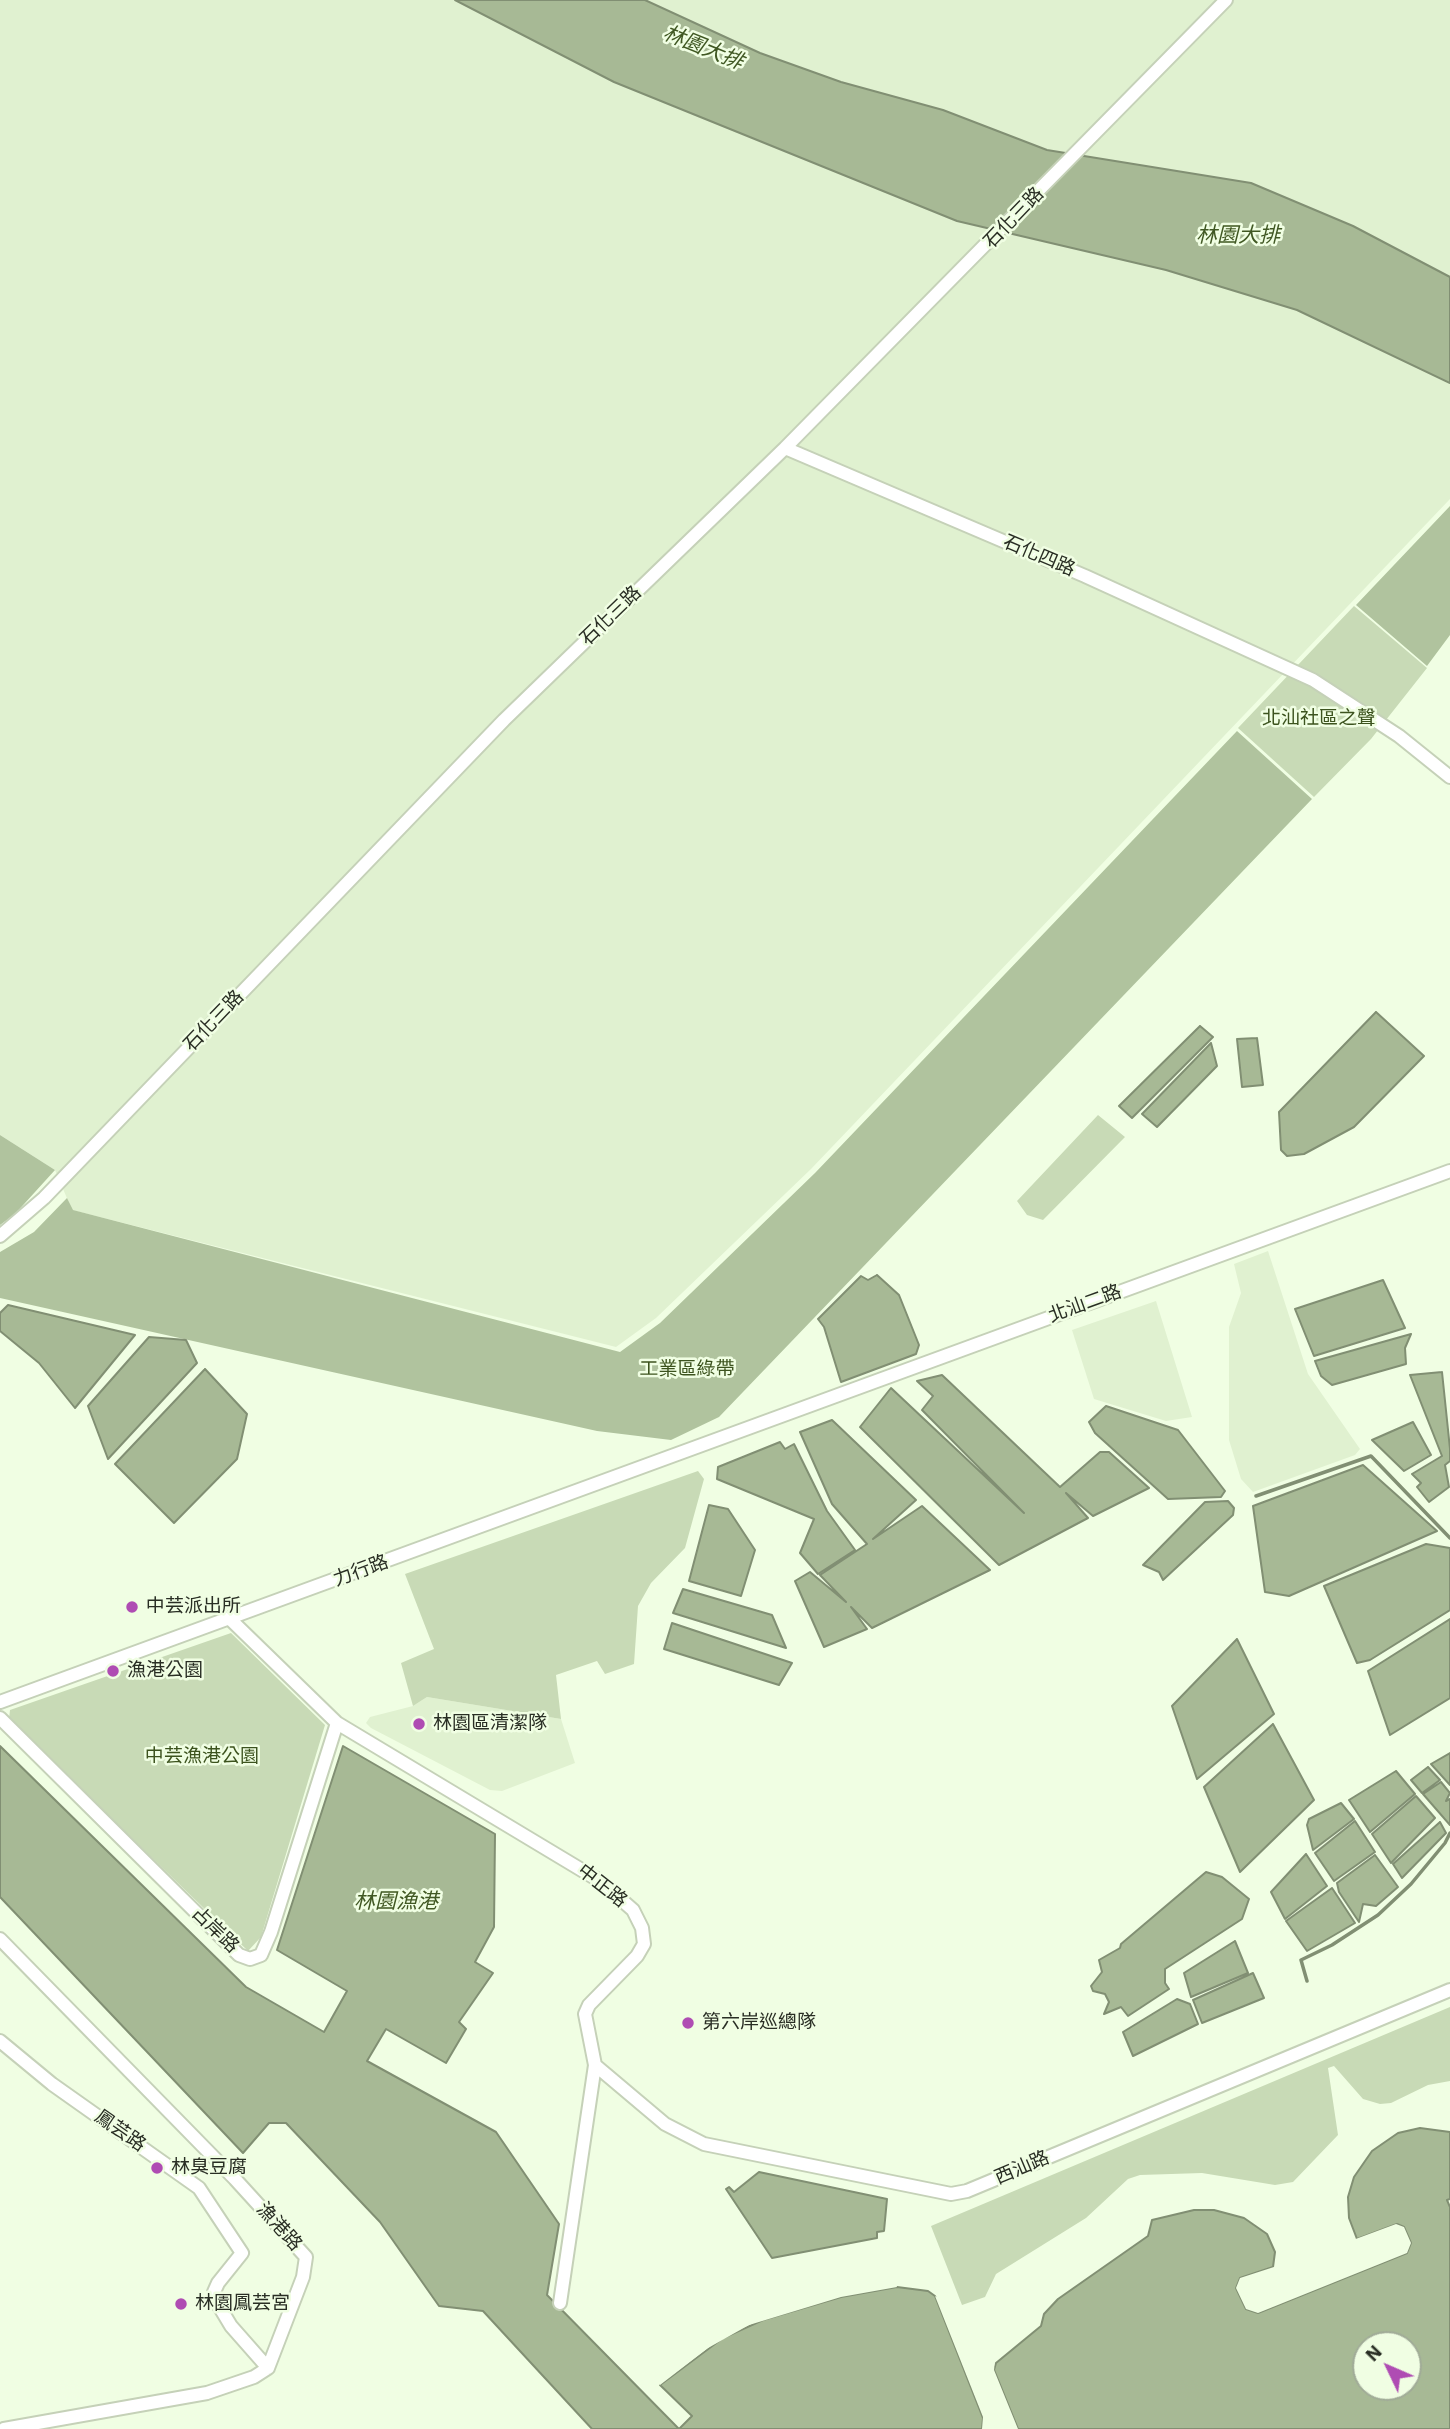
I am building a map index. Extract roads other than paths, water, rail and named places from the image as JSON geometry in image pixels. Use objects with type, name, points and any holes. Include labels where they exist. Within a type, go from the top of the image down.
[{"type":"street","name":"石化三路","points":[[0,1236],[44,1198],[504,720],[785,448],[977,256],[1226,0]]},
{"type":"street","name":"石化四路","points":[[785,448],[1085,576],[1290,670],[1345,699],[1450,777]]},
{"type":"street","name":"北汕二路","points":[[721,1438],[1450,1171]]},
{"type":"street","name":"力行路","points":[[0,1702],[721,1438]]},
{"type":"street","name":"中正路","points":[[230,1619],[337,1723],[600,1881],[633,1910],[642,1928],[644,1944],[637,1956],[589,2005],[585,2014],[595,2065],[560,2303]]},
{"type":"street","name":"占岸路","points":[[0,1718],[239,1955],[250,1959],[261,1955],[271,1932],[337,1723]]},
{"type":"street","name":"漁港路","points":[[0,1939],[236,2179],[306,2257],[303,2277],[268,2368]]},
{"type":"street","name":"西汕路","points":[[595,2065],[665,2124],[704,2144],[950,2194],[967,2191],[1450,1990]]},
{"type":"street","name":"鳳芸路","points":[[0,2041],[52,2084],[199,2188],[242,2253],[218,2283],[214,2292],[216,2301],[232,2326],[268,2368]]},
{"type":"street","points":[[5,2429],[207,2393],[268,2368]]},
{"type":"water","name":"林園大排","points":[[455,0],[645,0],[760,53],[841,82],[943,110],[1047,150],[1251,183],[1353,226],[1450,277],[1450,383],[1297,310],[1166,270],[957,221],[614,82]]},
{"type":"water","points":[[1376,1012],[1424,1056],[1354,1127],[1304,1154],[1287,1156],[1281,1150],[1279,1112]]},
{"type":"water","points":[[1200,1026],[1213,1037],[1132,1118],[1119,1106]]},
{"type":"water","points":[[1257,1038],[1263,1085],[1242,1087],[1237,1039]]},
{"type":"water","points":[[1211,1043],[1217,1066],[1157,1127],[1142,1114]]},
{"type":"water","points":[[877,1275],[899,1295],[919,1345],[916,1354],[841,1382],[824,1327],[818,1319],[861,1276],[868,1280]]},
{"type":"water","points":[[1383,1280],[1405,1328],[1314,1356],[1295,1309]]},
{"type":"water","points":[[8,1305],[135,1335],[75,1408],[39,1363],[0,1331],[0,1313]]},
{"type":"water","points":[[1411,1334],[1405,1348],[1406,1364],[1332,1385],[1321,1376],[1315,1361]]},
{"type":"water","points":[[149,1337],[186,1340],[197,1363],[108,1459],[88,1406]]},
{"type":"water","points":[[205,1369],[247,1414],[237,1459],[174,1523],[115,1464]]},
{"type":"water","points":[[1442,1372],[1450,1449],[1450,1461],[1445,1465],[1449,1487],[1429,1502],[1417,1487],[1421,1483],[1412,1474],[1442,1456],[1410,1375]]},
{"type":"water","points":[[942,1375],[1060,1487],[1100,1452],[1109,1452],[1149,1488],[1093,1516],[1066,1493],[1088,1518],[999,1565],[860,1427],[891,1388],[1024,1513],[922,1410],[933,1396],[917,1381]]},
{"type":"water","points":[[1106,1406],[1178,1430],[1225,1491],[1221,1497],[1168,1499],[1095,1433],[1089,1422]]},
{"type":"water","points":[[832,1420],[916,1500],[873,1539],[922,1506],[990,1570],[872,1628],[851,1607],[867,1629],[824,1647],[795,1581],[810,1572],[846,1602],[820,1575],[867,1544],[832,1504],[800,1432]]},
{"type":"water","points":[[1413,1422],[1431,1455],[1404,1471],[1372,1440]]},
{"type":"water","points":[[780,1442],[785,1449],[794,1444],[827,1511],[855,1550],[818,1574],[800,1553],[814,1519],[717,1479],[718,1467]]},
{"type":"water","points":[[1363,1465],[1437,1531],[1289,1596],[1265,1592],[1253,1506]]},
{"type":"water","points":[[1228,1501],[1234,1508],[1233,1515],[1163,1580],[1159,1572],[1143,1565],[1205,1502]]},
{"type":"water","points":[[709,1505],[728,1509],[755,1550],[741,1596],[689,1581]]},
{"type":"water","points":[[1426,1544],[1450,1548],[1450,1610],[1370,1660],[1357,1663],[1324,1586]]},
{"type":"water","points":[[683,1589],[772,1615],[786,1648],[673,1613]]},
{"type":"water","points":[[1450,1619],[1450,1698],[1390,1735],[1368,1671]]},
{"type":"water","points":[[672,1623],[792,1663],[779,1685],[664,1649]]},
{"type":"water","points":[[1237,1639],[1274,1714],[1197,1779],[1172,1706]]},
{"type":"water","points":[[1273,1724],[1314,1800],[1240,1872],[1204,1787]]},
{"type":"water","name":"林園漁港","points":[[0,1746],[246,1987],[324,2032],[347,1991],[277,1950],[343,1746],[495,1834],[494,1927],[475,1962],[493,1973],[459,2022],[466,2029],[446,2063],[386,2029],[367,2061],[496,2132],[559,2224],[547,2295],[679,2429],[592,2429],[483,2311],[439,2306],[380,2222],[286,2123],[269,2123],[243,2153],[0,1897]]},
{"type":"water","points":[[1450,1753],[1450,1785],[1431,1764]]},
{"type":"water","points":[[1428,1767],[1440,1780],[1422,1793],[1411,1780]]},
{"type":"water","points":[[1396,1771],[1415,1794],[1370,1832],[1349,1800]]},
{"type":"water","points":[[1441,1782],[1450,1793],[1446,1801],[1450,1799],[1450,1825],[1423,1794]]},
{"type":"water","points":[[1416,1796],[1435,1818],[1391,1863],[1372,1834]]},
{"type":"water","points":[[1341,1803],[1354,1819],[1313,1850],[1307,1825],[1309,1819]]},
{"type":"water","points":[[1355,1821],[1375,1852],[1334,1881],[1315,1853]]},
{"type":"water","points":[[1440,1822],[1446,1833],[1402,1878],[1393,1864]]},
{"type":"water","points":[[1306,1854],[1327,1886],[1285,1919],[1271,1892]]},
{"type":"water","points":[[1375,1855],[1398,1887],[1376,1906],[1363,1904],[1359,1922],[1339,1892],[1337,1883]]},
{"type":"water","points":[[1206,1872],[1222,1877],[1249,1899],[1242,1919],[1165,1969],[1165,1983],[1169,1989],[1128,2016],[1121,2007],[1104,2014],[1109,2002],[1105,1994],[1093,1991],[1091,1986],[1102,1972],[1099,1960],[1120,1948],[1121,1944]]},
{"type":"water","points":[[1332,1888],[1355,1923],[1307,1951],[1286,1921]]},
{"type":"water","points":[[1235,1941],[1248,1973],[1191,1997],[1184,1973]]},
{"type":"water","points":[[1253,1973],[1264,1998],[1202,2023],[1193,2000]]},
{"type":"water","points":[[1177,1999],[1190,2004],[1198,2024],[1133,2056],[1123,2032]]},
{"type":"water","points":[[1420,2128],[1450,2132],[1450,2199],[1447,2200],[1450,2207],[1450,2429],[1018,2429],[994,2370],[996,2363],[1041,2326],[1044,2314],[1058,2299],[1148,2236],[1152,2220],[1194,2210],[1214,2210],[1244,2218],[1267,2234],[1275,2252],[1273,2267],[1240,2278],[1236,2288],[1246,2309],[1258,2313],[1407,2253],[1411,2243],[1404,2227],[1397,2224],[1357,2239],[1349,2218],[1348,2197],[1354,2177],[1372,2151],[1398,2133]]},
{"type":"water","points":[[759,2172],[887,2199],[884,2231],[877,2232],[877,2238],[772,2258],[726,2189],[729,2187],[734,2192]]},
{"type":"water","points":[[897,2287],[928,2291],[935,2296],[983,2418],[982,2429],[679,2429],[692,2416],[660,2385],[723,2338],[763,2320],[841,2297]]},
{"type":"waterway","points":[[1256,1496],[1371,1456],[1450,1538]]},
{"type":"waterway","points":[[1307,1981],[1301,1960],[1332,1945],[1378,1915],[1411,1884],[1445,1843],[1450,1833]]},
{"type":"place","name":"中芸派出所","points":[[132,1607]]},
{"type":"place","name":"漁港公園","points":[[113,1671]]},
{"type":"place","name":"林園區清潔隊","points":[[419,1724]]},
{"type":"place","name":"第六岸巡總隊","points":[[688,2023]]},
{"type":"place","name":"林臭豆腐","points":[[157,2168]]},
{"type":"place","name":"林園鳳芸宮","points":[[181,2304]]},
{"type":"park label","name":"北汕社區之聲","points":[[1319,719]]},
{"type":"park label","name":"工業區綠帶","points":[[687,1370]]},
{"type":"park label","name":"中芸漁港公園","points":[[202,1757]]}]
